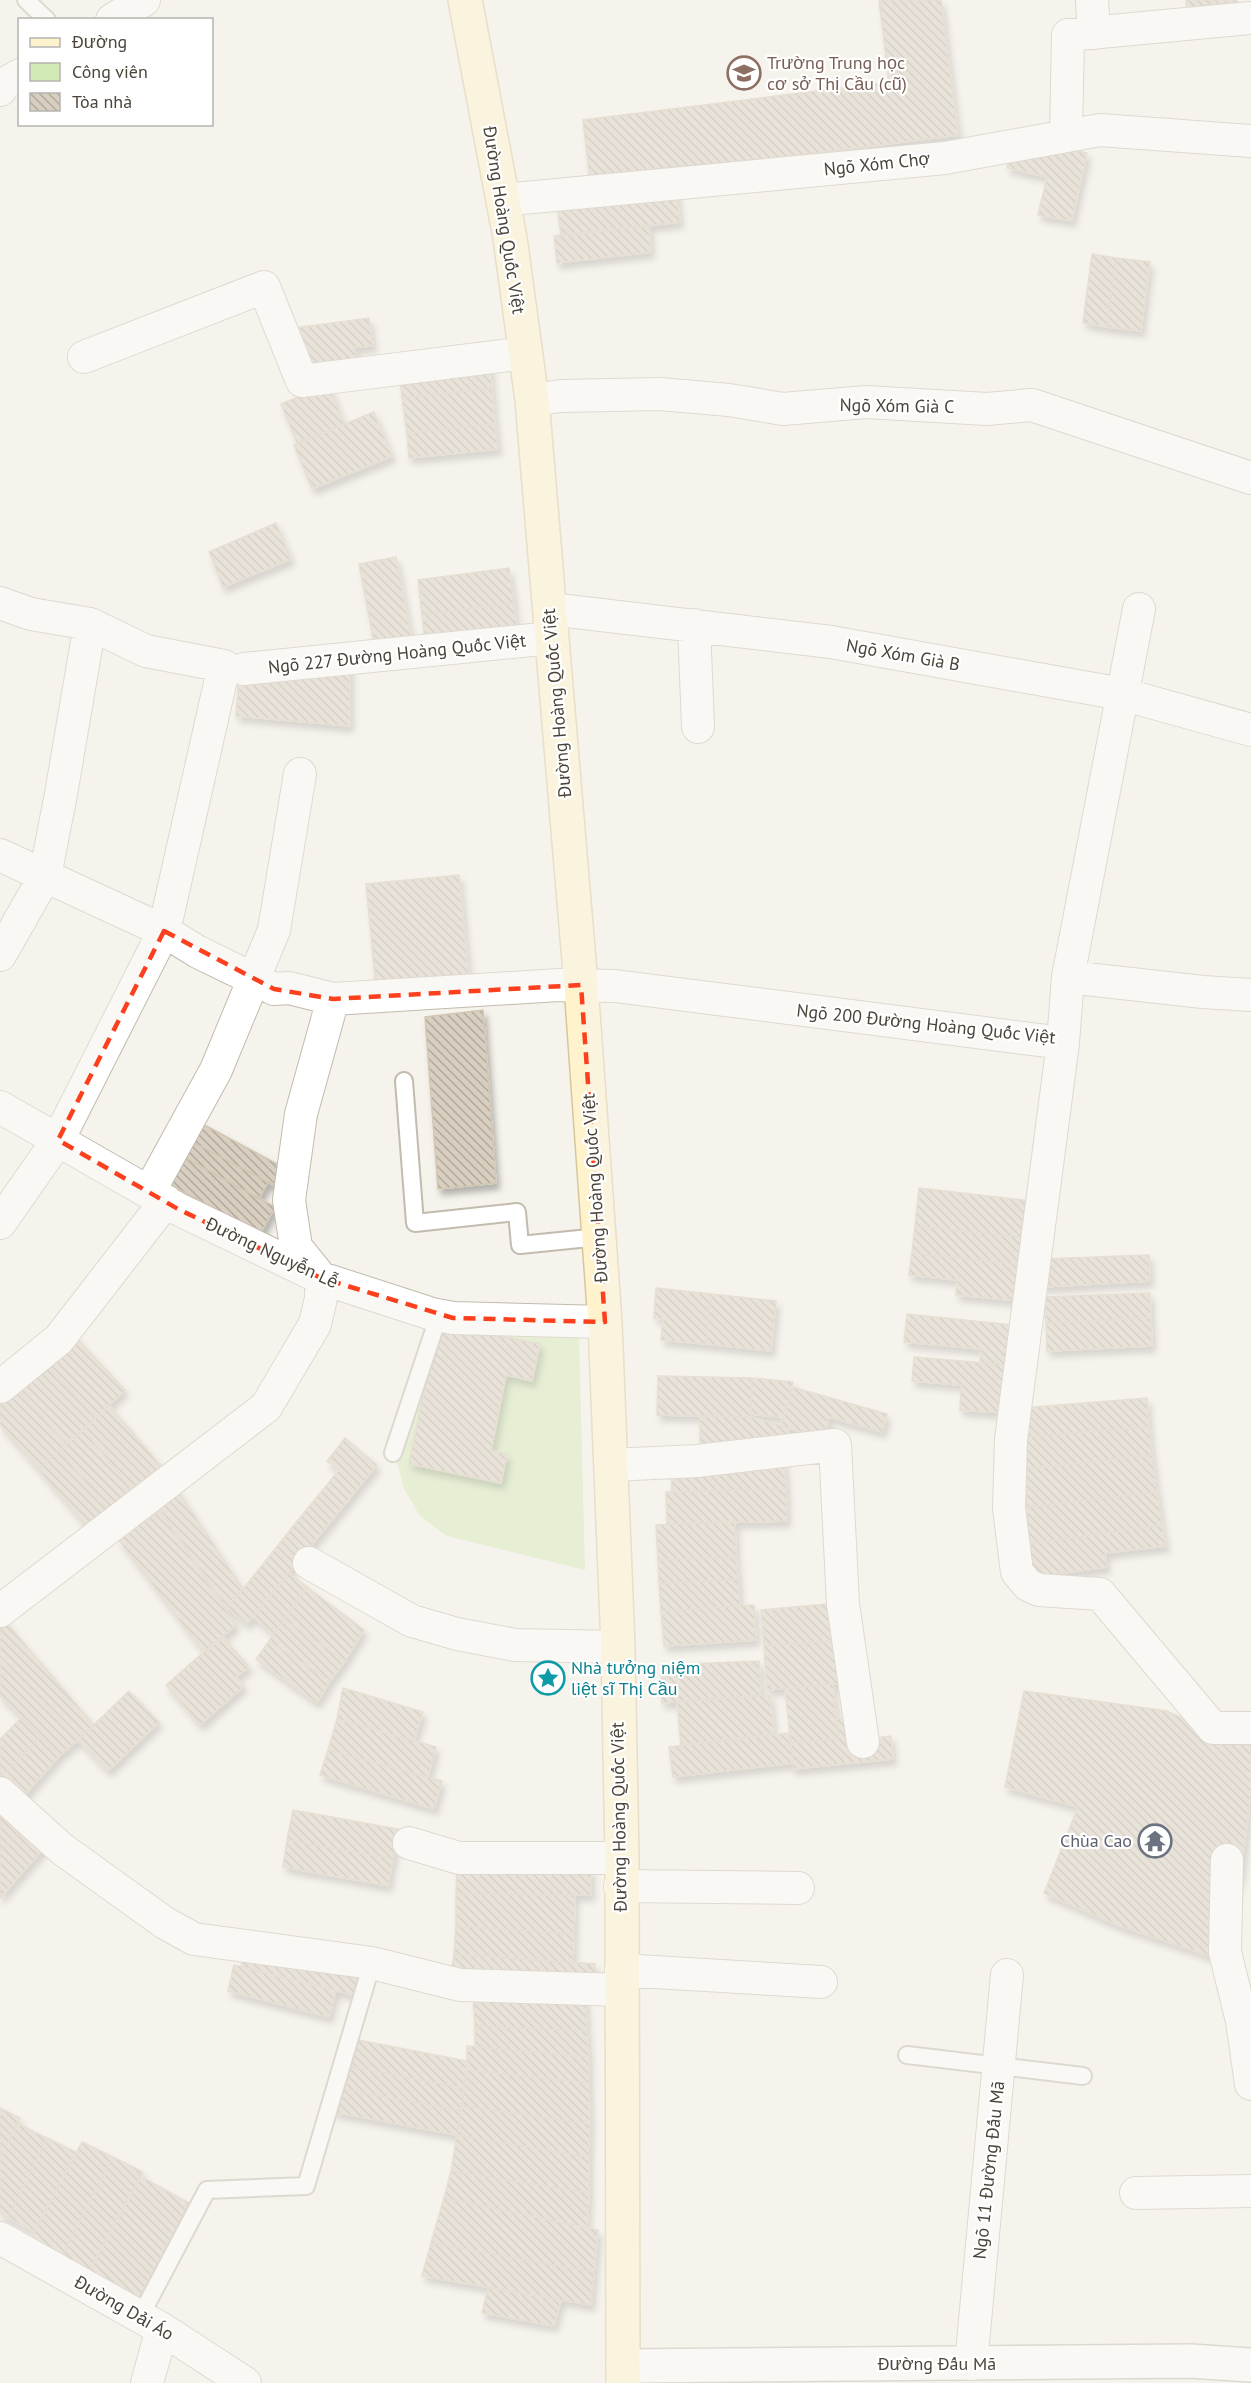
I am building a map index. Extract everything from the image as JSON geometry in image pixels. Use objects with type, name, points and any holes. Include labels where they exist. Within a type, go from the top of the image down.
[{"type":"main road","name":"Đường Hoàng Quốc Việt","points":[[465,0],[510,238],[532,400],[605,1322],[618,1647],[623,2374]]},
{"type":"street","points":[[115,18],[144,0]]},
{"type":"street","points":[[1092,0],[1094,33]]},
{"type":"street","points":[[1066,136],[1068,35],[1251,18]]},
{"type":"street","points":[[0,90],[6,83],[18,76]]},
{"type":"street","name":"Ngõ Xóm Chợ","points":[[503,200],[945,158],[1100,130],[1251,141]]},
{"type":"street","points":[[84,357],[264,287],[302,381],[525,353]]},
{"type":"street","name":"Ngõ Xóm Già C","points":[[532,400],[561,396],[660,394],[729,400],[783,409],[866,402],[987,409],[1032,405],[1251,478]]},
{"type":"street","points":[[0,603],[31,614],[90,624],[146,651],[224,666],[164,931],[58,1140],[0,1222]]},
{"type":"street","name":"Ngõ 200 Đường Hoàng Quốc Việt","points":[[0,855],[164,931],[198,952],[274,989],[289,988],[333,999],[580,985],[615,986],[1063,1043],[1068,977],[1139,609]]},
{"type":"street","name":"Ngõ Xóm Già B","points":[[550,623],[694,626],[814,639],[1122,694],[1251,730]]},
{"type":"street","name":"Ngõ 227 Đường Hoàng Quốc Việt","points":[[244,669],[550,623]]},
{"type":"street","points":[[0,955],[45,876],[62,794],[90,624]]},
{"type":"street","points":[[694,626],[698,727]]},
{"type":"street","points":[[2,1382],[59,1339],[157,1196],[216,1070],[274,930],[300,774]]},
{"type":"street","points":[[1068,977],[1251,995]]},
{"type":"street","points":[[0,1611],[266,1407],[315,1324],[321,1298],[321,1278],[296,1247],[289,1200],[301,1114],[333,999]]},
{"type":"street","points":[[1063,1043],[1011,1439],[1010,1508],[1017,1572],[1028,1585],[1039,1590],[1100,1594],[1213,1728],[1251,1728]]},
{"type":"street","name":"Đường Nguyễn Lễ","points":[[0,1107],[157,1196],[321,1278],[439,1315],[475,1320],[605,1322]]},
{"type":"street","points":[[611,1465],[697,1461],[835,1445],[843,1604],[862,1742]]},
{"type":"street","points":[[309,1563],[412,1621],[457,1634],[515,1645],[618,1647]]},
{"type":"street","points":[[0,1793],[62,1849],[165,1923],[194,1939],[372,1963],[460,1985],[621,1980],[821,1982]]},
{"type":"street","points":[[409,1843],[459,1858],[798,1888]]},
{"type":"street","points":[[1227,1860],[1225,1952],[1242,2021],[1251,2084]]},
{"type":"street","name":"Ngõ 11 Đường Đấu Mã","points":[[971,2364],[1007,1975]]},
{"type":"street","points":[[1136,2193],[1251,2191]]},
{"type":"street","name":"Đường Dải Áo","points":[[0,2238],[151,2323],[245,2383]]},
{"type":"street","points":[[147,2383],[151,2323]]},
{"type":"street","name":"Đường Đấu Mã","points":[[623,2374],[971,2364],[1190,2361],[1251,2365]]},
{"type":"lane","points":[[26,0],[45,18]]},
{"type":"lane","points":[[404,1081],[415,1223],[517,1212],[520,1245],[599,1237]]},
{"type":"lane","points":[[393,1453],[439,1315]]},
{"type":"lane","points":[[151,2323],[207,2190],[306,2186],[372,1963]]},
{"type":"lane","points":[[907,2055],[999,2068],[1083,2076]]},
{"type":"highlighted area","points":[[164,931],[274,989],[333,999],[581,985],[605,1322],[453,1318],[321,1278],[178,1209],[58,1140]]},
{"type":"green space","points":[[431,1329],[579,1336],[585,1570],[447,1536],[420,1516],[404,1489],[396,1458]]},
{"type":"building","points":[[879,0],[941,0],[958,135],[590,181],[583,120],[889,82]]},
{"type":"building","points":[[1186,0],[1212,0],[1212,9],[1187,11]]},
{"type":"building","points":[[1212,0],[1237,0],[1238,7],[1212,9]]},
{"type":"building","points":[[1013,138],[1087,153],[1072,221],[1038,215],[1047,177],[1007,168]]},
{"type":"building","points":[[676,188],[680,222],[561,236],[557,202]]},
{"type":"building","points":[[649,225],[651,252],[557,263],[554,236]]},
{"type":"building","points":[[1092,254],[1116,258],[1107,327],[1083,323]]},
{"type":"building","points":[[1116,258],[1150,262],[1141,331],[1107,327]]},
{"type":"building","points":[[369,318],[373,346],[354,347],[359,367],[306,374],[295,328]]},
{"type":"building","points":[[490,365],[492,388],[402,398],[400,374]]},
{"type":"building","points":[[329,385],[344,424],[297,443],[281,404]]},
{"type":"building","points":[[492,388],[495,424],[407,433],[402,398]]},
{"type":"building","points":[[374,412],[392,456],[312,489],[294,445]]},
{"type":"building","points":[[495,424],[498,449],[409,458],[407,433]]},
{"type":"building","points":[[276,523],[291,559],[223,587],[209,552]]},
{"type":"building","points":[[396,557],[412,642],[375,649],[359,564]]},
{"type":"building","points":[[509,568],[514,603],[422,615],[418,580]]},
{"type":"building","points":[[514,603],[517,630],[425,642],[422,615]]},
{"type":"building","points":[[350,666],[350,726],[236,716],[239,674]]},
{"type":"building","points":[[459,875],[469,980],[376,989],[366,884]]},
{"type":"building","points":[[483,1010],[496,1183],[438,1189],[425,1017]]},
{"type":"building","points":[[195,1120],[283,1167],[273,1185],[185,1138]]},
{"type":"building","points":[[185,1138],[268,1182],[259,1199],[177,1153]]},
{"type":"building","points":[[177,1153],[275,1207],[260,1234],[162,1180]]},
{"type":"building","points":[[919,1188],[1031,1201],[1027,1238],[915,1226]]},
{"type":"building","points":[[915,1226],[1027,1238],[1025,1265],[912,1253]]},
{"type":"building","points":[[912,1253],[1025,1265],[1021,1301],[956,1295],[957,1280],[909,1275]]},
{"type":"building","points":[[1149,1255],[1150,1281],[1042,1287],[1041,1259]]},
{"type":"building","points":[[656,1288],[711,1294],[706,1344],[661,1340],[663,1319],[654,1318]]},
{"type":"building","points":[[1150,1293],[1151,1318],[1046,1323],[1044,1297]]},
{"type":"building","points":[[711,1294],[776,1301],[771,1351],[706,1344]]},
{"type":"building","points":[[907,1314],[1012,1325],[1009,1365],[980,1362],[981,1349],[904,1342]]},
{"type":"building","points":[[58,1318],[125,1390],[96,1418],[32,1349]]},
{"type":"building","points":[[1151,1318],[1152,1346],[1047,1351],[1046,1323]]},
{"type":"building","points":[[438,1323],[540,1344],[532,1381],[506,1375],[491,1451],[507,1454],[501,1483],[409,1464]]},
{"type":"building","points":[[32,1349],[96,1418],[66,1444],[4,1373]]},
{"type":"building","points":[[914,1357],[1009,1365],[1005,1413],[960,1410],[961,1385],[912,1381]]},
{"type":"building","points":[[4,1373],[66,1444],[38,1469],[0,1425],[0,1376]]},
{"type":"building","points":[[658,1376],[752,1378],[751,1417],[657,1415]]},
{"type":"building","points":[[752,1378],[793,1382],[783,1418],[751,1414]]},
{"type":"building","points":[[792,1387],[887,1414],[882,1432],[829,1417],[823,1438],[781,1426]]},
{"type":"building","points":[[1147,1398],[1149,1427],[1024,1437],[1022,1408]]},
{"type":"building","points":[[109,1405],[161,1466],[131,1489],[84,1430]]},
{"type":"building","points":[[700,1416],[751,1417],[789,1428],[789,1447],[700,1452]]},
{"type":"building","points":[[1149,1427],[1152,1455],[1025,1469],[1024,1437]]},
{"type":"building","points":[[84,1430],[131,1489],[107,1509],[60,1450]]},
{"type":"building","points":[[345,1438],[377,1465],[314,1542],[294,1525],[339,1470],[327,1461]]},
{"type":"building","points":[[60,1450],[107,1509],[85,1525],[38,1469]]},
{"type":"building","points":[[1152,1455],[1157,1492],[1027,1507],[1025,1469]]},
{"type":"building","points":[[784,1461],[786,1489],[672,1492],[671,1463]]},
{"type":"building","points":[[175,1486],[243,1589],[226,1607],[154,1501]]},
{"type":"building","points":[[786,1489],[787,1521],[667,1524],[666,1492]]},
{"type":"building","points":[[1157,1492],[1162,1525],[1028,1544],[1027,1507]]},
{"type":"building","points":[[160,1511],[236,1625],[204,1653],[118,1539]]},
{"type":"building","points":[[735,1521],[736,1557],[658,1560],[656,1525]]},
{"type":"building","points":[[294,1525],[314,1542],[247,1624],[226,1607]]},
{"type":"building","points":[[1162,1525],[1166,1546],[1105,1553],[1107,1567],[1033,1577],[1028,1544]]},
{"type":"building","points":[[736,1557],[738,1579],[659,1584],[658,1560]]},
{"type":"building","points":[[289,1573],[307,1587],[274,1634],[253,1617]]},
{"type":"building","points":[[738,1579],[740,1606],[661,1611],[659,1584]]},
{"type":"building","points":[[307,1587],[364,1630],[345,1661],[284,1619]]},
{"type":"building","points":[[838,1603],[841,1640],[764,1646],[761,1610]]},
{"type":"building","points":[[754,1605],[756,1640],[664,1646],[661,1611]]},
{"type":"building","points":[[284,1619],[345,1661],[330,1681],[269,1641]]},
{"type":"building","points":[[5,1621],[94,1725],[78,1740],[0,1657],[0,1625]]},
{"type":"building","points":[[222,1636],[249,1667],[236,1677],[244,1686],[200,1725],[166,1685]]},
{"type":"building","points":[[841,1640],[845,1683],[767,1690],[764,1646]]},
{"type":"building","points":[[269,1641],[330,1681],[317,1703],[256,1659]]},
{"type":"building","points":[[0,1657],[78,1740],[60,1755],[0,1696]]},
{"type":"building","points":[[759,1661],[761,1695],[662,1703],[661,1665]]},
{"type":"building","points":[[833,1684],[838,1739],[791,1743],[785,1689]]},
{"type":"building","points":[[343,1688],[423,1712],[414,1741],[337,1719]]},
{"type":"building","points":[[129,1691],[159,1722],[108,1771],[78,1740]]},
{"type":"building","name":"Chùa Cao","points":[[1024,1691],[1167,1711],[1197,1725],[1251,1738],[1251,1789],[1241,1874],[1213,1957],[1120,1926],[1044,1893],[1078,1807],[1005,1787]]},
{"type":"building","points":[[770,1695],[774,1734],[681,1745],[677,1702]]},
{"type":"building","points":[[21,1718],[41,1737],[0,1778],[0,1739]]},
{"type":"building","points":[[856,1718],[858,1740],[891,1736],[893,1759],[793,1769],[791,1743],[838,1739],[837,1719]]},
{"type":"building","points":[[337,1719],[436,1747],[428,1777],[328,1750]]},
{"type":"building","points":[[789,1733],[793,1763],[673,1777],[669,1747]]},
{"type":"building","points":[[41,1737],[60,1755],[15,1806],[0,1778]]},
{"type":"building","points":[[328,1750],[442,1781],[434,1809],[320,1775]]},
{"type":"building","points":[[0,1804],[29,1822],[0,1852]]},
{"type":"building","points":[[293,1810],[398,1829],[393,1859],[287,1840]]},
{"type":"building","points":[[29,1822],[53,1838],[0,1898],[0,1852]]},
{"type":"building","points":[[287,1840],[393,1859],[388,1886],[283,1867]]},
{"type":"building","points":[[457,1867],[591,1869],[591,1895],[456,1894]]},
{"type":"building","points":[[456,1894],[575,1895],[574,1934],[456,1926]]},
{"type":"building","points":[[456,1926],[574,1934],[573,1963],[454,1954]]},
{"type":"building","points":[[248,1939],[364,1968],[357,1996],[241,1967]]},
{"type":"building","points":[[454,1954],[595,1964],[595,1983],[451,1975]]},
{"type":"building","points":[[234,1965],[336,1990],[329,2017],[228,1991]]},
{"type":"building","points":[[473,1993],[585,1993],[587,2031],[475,2026]]},
{"type":"building","points":[[475,2026],[587,2031],[589,2057],[475,2047]]},
{"type":"building","points":[[358,2040],[467,2061],[464,2088],[351,2067]]},
{"type":"building","points":[[467,2046],[589,2057],[589,2083],[467,2070]]},
{"type":"building","points":[[342,2065],[464,2088],[461,2111],[338,2088]]},
{"type":"building","points":[[467,2070],[589,2083],[590,2124],[462,2106]]},
{"type":"building","points":[[338,2088],[461,2111],[457,2135],[333,2112]]},
{"type":"building","points":[[462,2106],[590,2124],[589,2157],[457,2135]]},
{"type":"building","points":[[0,2108],[20,2118],[0,2159]]},
{"type":"building","points":[[18,2124],[47,2138],[8,2218],[0,2214],[0,2159]]},
{"type":"building","points":[[457,2135],[589,2157],[589,2193],[451,2171]]},
{"type":"building","points":[[47,2138],[76,2152],[34,2232],[8,2218]]},
{"type":"building","points":[[82,2142],[113,2157],[60,2259],[29,2242]]},
{"type":"building","points":[[113,2157],[143,2172],[87,2275],[60,2259]]},
{"type":"building","points":[[451,2171],[589,2193],[587,2228],[444,2198]]},
{"type":"building","points":[[140,2176],[189,2203],[137,2302],[87,2275]]},
{"type":"building","points":[[444,2198],[598,2230],[594,2272],[431,2243]]},
{"type":"building","points":[[431,2243],[594,2272],[591,2305],[422,2276]]},
{"type":"building","points":[[488,2288],[561,2300],[554,2326],[482,2313]]},
{"type":"place","name":"Trường Trung học cơ sở Thị Cầu (cũ)","points":[[744,73]]},
{"type":"place","name":"Nhà tưởng niệm liệt sĩ Thị Cầu","points":[[548,1678]]},
{"type":"place","name":"Chùa Cao","points":[[1155,1841]]}]
